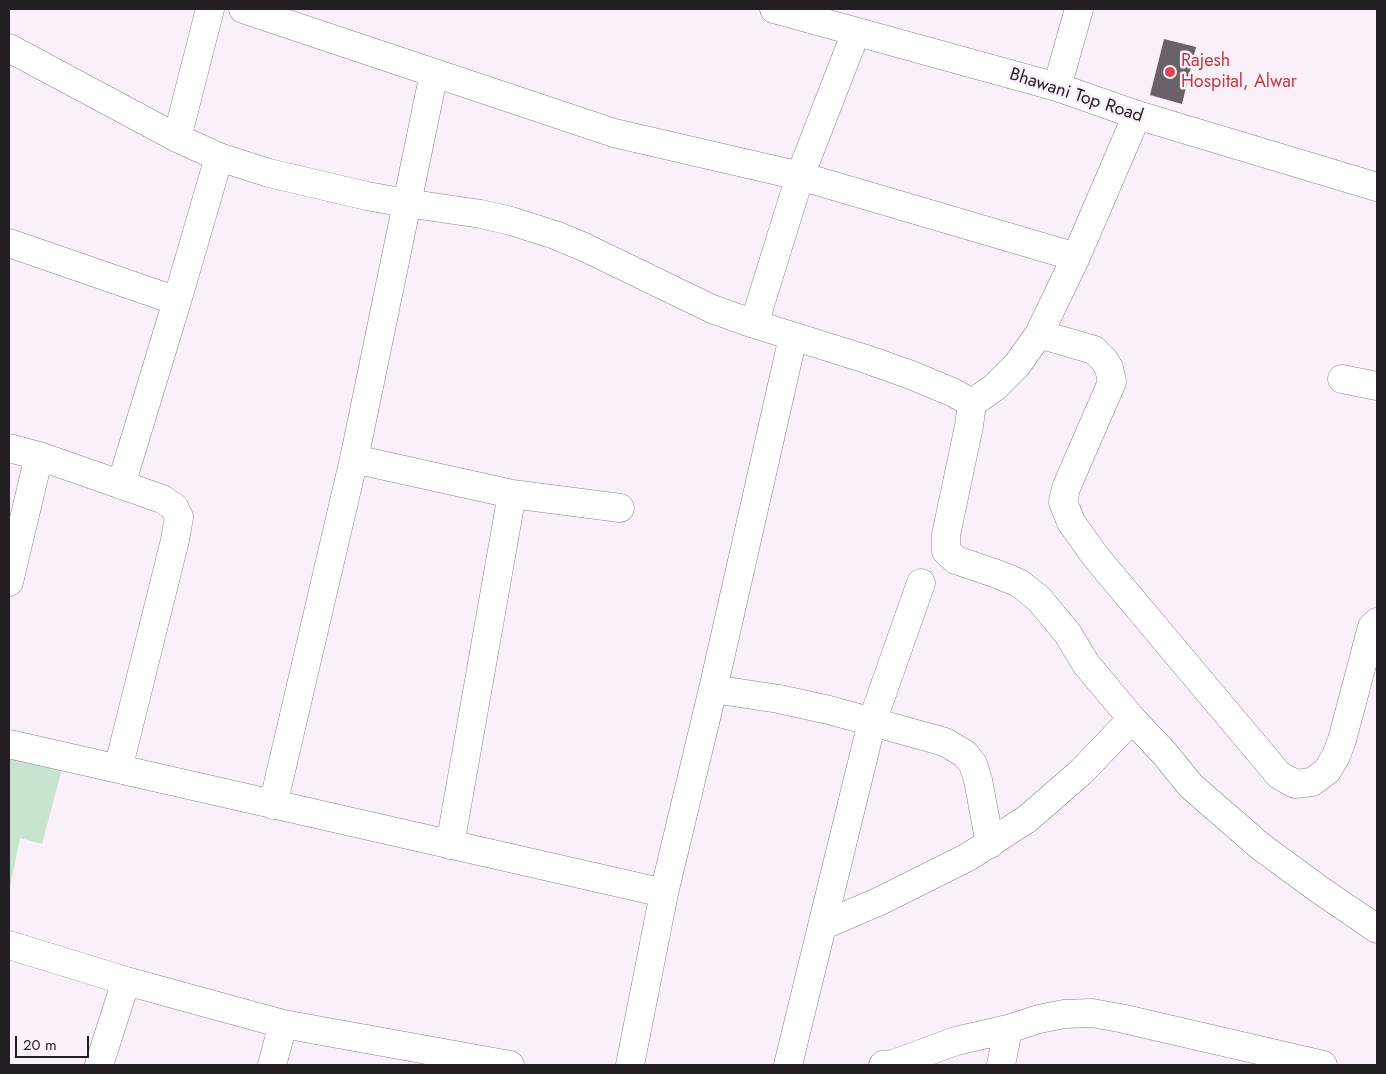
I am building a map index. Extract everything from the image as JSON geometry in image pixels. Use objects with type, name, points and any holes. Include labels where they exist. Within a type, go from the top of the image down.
[{"type":"street","points":[[177,138],[210,9]]},
{"type":"street","points":[[243,9],[614,134],[800,176],[1076,257]]},
{"type":"street","name":"Bhawani Top Road","points":[[774,9],[1057,87],[1137,115],[1377,187]]},
{"type":"street","points":[[1057,87],[1079,9]]},
{"type":"street","points":[[754,324],[800,176],[856,32]]},
{"type":"street","points":[[9,48],[177,138],[219,157],[269,173],[367,196],[406,204],[481,214],[555,235],[584,247],[712,309],[910,374],[972,403]]},
{"type":"street","points":[[273,805],[354,459],[434,73]]},
{"type":"street","points":[[1137,115],[1076,257],[1038,334],[1017,365],[995,387],[972,403],[969,426],[946,535],[946,551],[956,560],[1019,583],[1039,599],[1068,634],[1086,664],[1191,786],[1260,846],[1377,929]]},
{"type":"street","points":[[121,485],[219,157]]},
{"type":"street","points":[[9,243],[177,301]]},
{"type":"street","points":[[1038,334],[1094,350],[1109,368],[1112,382],[1066,488],[1064,502],[1071,522],[1095,556],[1279,775],[1296,784],[1312,782],[1327,771],[1336,756],[1342,740],[1372,628],[1377,622]]},
{"type":"street","points":[[630,1065],[664,893],[713,689],[793,337]]},
{"type":"street","points":[[1342,379],[1377,386]]},
{"type":"street","points":[[9,448],[39,456],[162,498],[174,508],[179,517],[175,540],[118,769]]},
{"type":"street","points":[[9,582],[39,456]]},
{"type":"street","points":[[354,459],[512,494],[620,508]]},
{"type":"street","points":[[450,845],[512,494]]},
{"type":"street","points":[[788,1065],[872,722],[921,583]]},
{"type":"street","points":[[713,689],[779,699],[829,710],[945,742],[965,754],[973,764],[978,780],[990,844]]},
{"type":"street","points":[[822,926],[880,901],[990,844],[1027,819],[1052,799],[1132,719]]},
{"type":"street","points":[[9,744],[664,893]]},
{"type":"street","points":[[9,945],[126,981],[283,1024],[510,1065]]},
{"type":"street","points":[[99,1065],[126,981]]},
{"type":"street","points":[[890,1065],[956,1041],[1008,1029],[1039,1019],[1064,1014],[1092,1013],[1129,1020],[1281,1061],[1323,1065]]},
{"type":"street","points":[[272,1065],[283,1024]]},
{"type":"street","points":[[1001,1065],[1008,1029]]},
{"type":"green space","points":[[9,757],[62,769],[42,844],[20,838],[9,892]]},
{"type":"building","points":[[1164,39],[1196,47],[1182,104],[1150,95]]},
{"type":"place","name":"Rajesh Hospital, Alwar","points":[[1170,72]]}]
